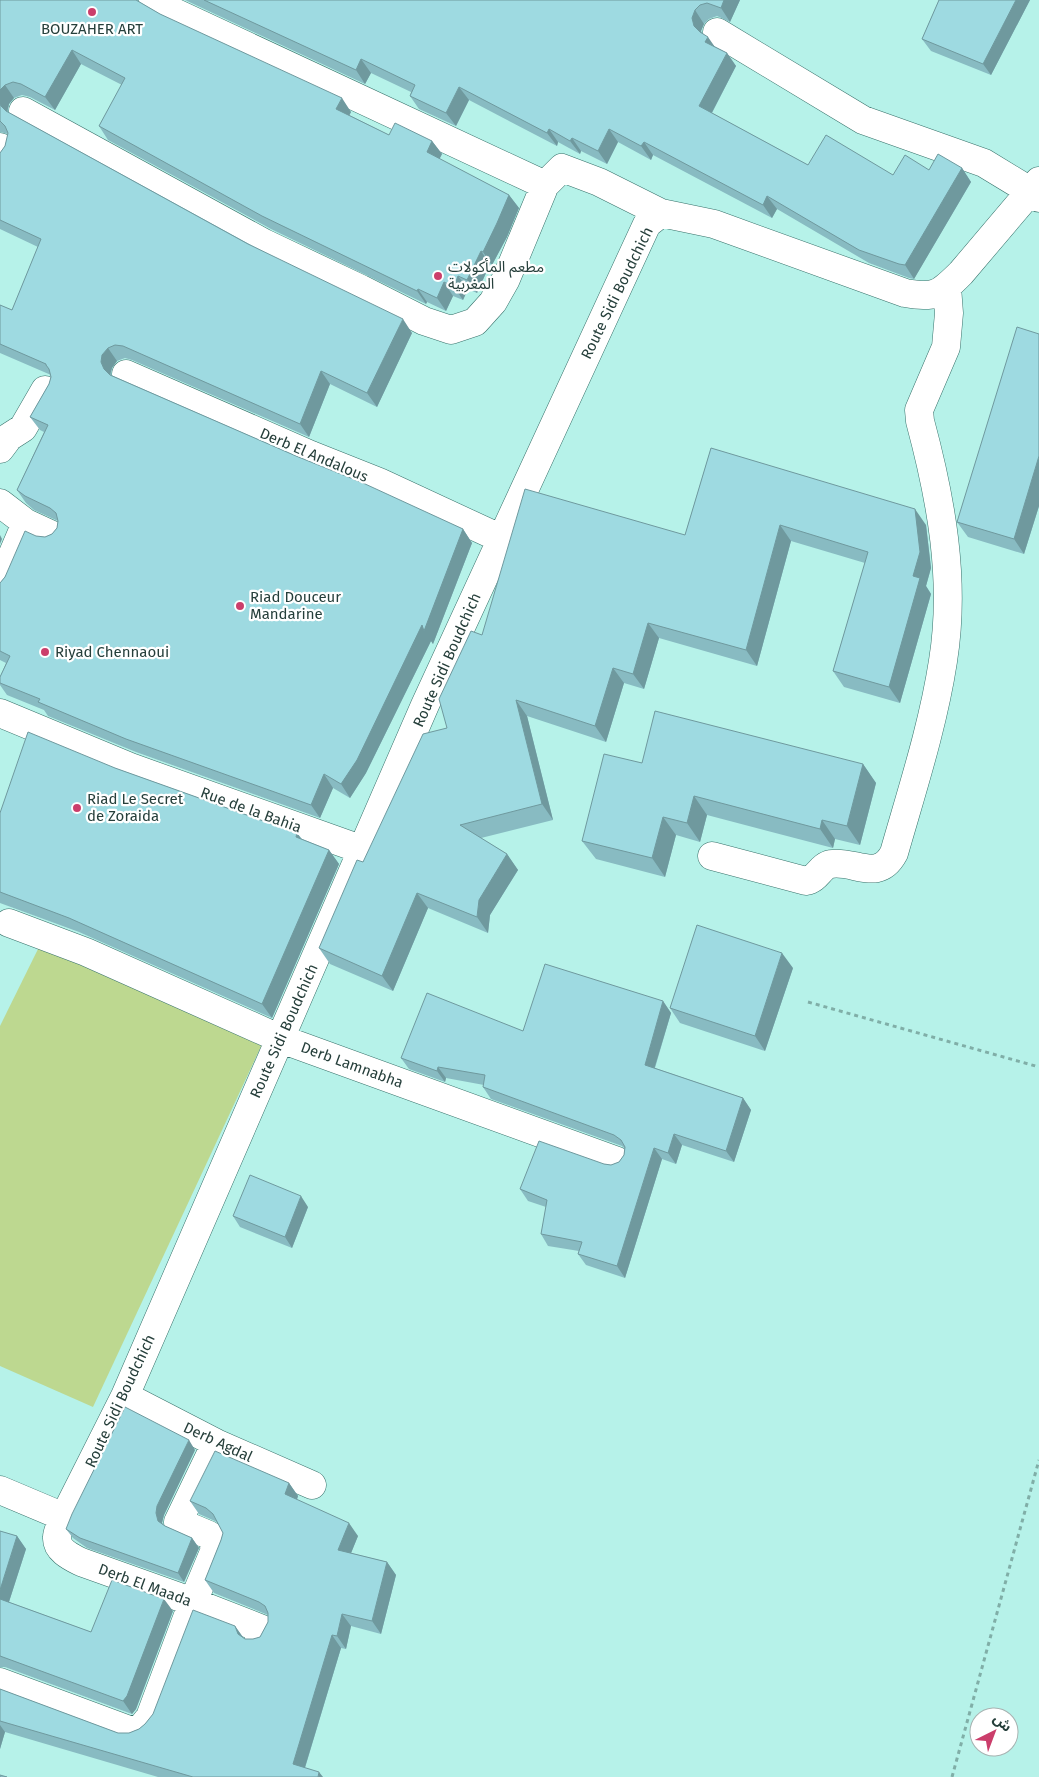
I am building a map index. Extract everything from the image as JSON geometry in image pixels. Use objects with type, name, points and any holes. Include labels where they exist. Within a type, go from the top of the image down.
[{"type":"street","points":[[153,0],[545,185]]},
{"type":"street","points":[[717,32],[863,120],[984,163],[1036,190]]},
{"type":"street","points":[[23,111],[264,243],[362,289],[424,321],[451,330],[475,322],[493,302],[506,279],[545,185],[562,168],[599,182],[661,213]]},
{"type":"street","points":[[0,147],[2,148],[0,154]]},
{"type":"street","name":"Route Sidi Boudchich","points":[[64,1517],[125,1396],[426,704],[647,224],[661,213],[714,224],[905,293],[922,296],[935,294],[947,287],[1036,190]]},
{"type":"street","points":[[712,856],[806,882],[811,880],[822,868],[831,864],[871,868],[884,866],[894,853],[934,708],[944,660],[948,612],[947,563],[942,515],[920,421],[920,410],[946,347],[949,312],[947,287]]},
{"type":"street","name":"Derb El Andalous","points":[[126,374],[311,455],[379,482],[502,539]]},
{"type":"street","points":[[0,448],[9,436],[23,428],[45,390]]},
{"type":"street","points":[[0,503],[26,523],[52,535]]},
{"type":"street","points":[[0,584],[26,523]]},
{"type":"street","name":"Rue de la Bahia","points":[[0,713],[130,767],[363,850]]},
{"type":"street","name":"Derb Lamnabha","points":[[9,923],[86,952],[281,1039],[617,1161]]},
{"type":"street","name":"Derb Agdal","points":[[125,1396],[216,1443],[312,1485]]},
{"type":"street","points":[[0,1682],[132,1731],[142,1727],[150,1718],[193,1602],[216,1547],[208,1535],[178,1522],[216,1443]]},
{"type":"street","points":[[0,1490],[64,1517]]},
{"type":"street","name":"Derb El Maada","points":[[64,1517],[57,1536],[60,1547],[67,1555],[81,1562],[193,1602],[260,1633]]},
{"type":"path","points":[[808,1002],[1039,1067]]},
{"type":"path","points":[[952,1777],[1039,1460]]},
{"type":"green space","points":[[40,945],[265,1038],[93,1407],[0,1366],[0,1026]]},
{"type":"building","points":[[0,0],[136,0],[160,14],[342,98],[336,109],[389,135],[395,123],[432,141],[427,152],[509,195],[483,252],[481,251],[467,280],[458,276],[454,287],[444,282],[437,298],[418,289],[417,291],[262,216],[99,126],[125,78],[72,50],[45,97],[21,84],[13,82],[5,85],[0,90]]},
{"type":"building","points":[[204,0],[724,0],[721,8],[707,3],[700,5],[695,10],[692,18],[694,26],[708,37],[705,42],[727,53],[699,106],[808,165],[826,135],[893,175],[905,155],[929,170],[938,154],[962,168],[905,265],[899,264],[859,250],[767,196],[763,205],[644,142],[641,146],[609,129],[598,151],[572,138],[570,141],[549,129],[547,133],[459,87],[446,113],[410,96],[415,85],[361,59],[356,70]]},
{"type":"building","points":[[939,0],[1016,0],[983,64],[922,39]]},
{"type":"building","points":[[0,104],[6,111],[248,244],[403,319],[367,393],[321,371],[300,424],[123,346],[115,345],[108,348],[102,355],[101,362],[104,369],[110,375],[363,483],[463,529],[424,631],[422,625],[357,760],[341,784],[324,774],[311,805],[126,739],[38,702],[40,699],[0,683],[0,677],[10,656],[0,651],[0,583],[5,577],[25,531],[36,536],[45,537],[52,534],[57,528],[58,521],[56,513],[50,508],[17,490],[48,425],[30,417],[51,377],[46,364],[0,344],[0,305],[12,310],[41,239],[0,220],[0,153],[5,146],[8,133],[0,121]]},
{"type":"building","points":[[1017,327],[1039,334],[1039,456],[1014,539],[957,522]]},
{"type":"building","points":[[711,448],[915,509],[920,552],[913,576],[920,578],[889,687],[833,671],[868,552],[780,525],[746,650],[648,623],[633,674],[613,668],[595,726],[516,700],[542,804],[460,825],[507,854],[479,900],[477,917],[417,893],[382,976],[319,948],[357,860],[363,862],[423,734],[447,728],[439,699],[471,631],[482,635],[525,489],[685,535]]},
{"type":"building","points":[[655,711],[863,764],[847,826],[822,820],[820,829],[694,796],[687,823],[663,817],[652,858],[582,841],[604,754],[642,763]]},
{"type":"building","points":[[28,732],[115,768],[297,833],[296,837],[329,850],[262,1004],[69,918],[0,892],[0,813]]},
{"type":"building","points":[[697,925],[782,953],[755,1036],[670,1008]]},
{"type":"building","points":[[545,964],[663,1001],[645,1065],[743,1098],[726,1151],[674,1134],[668,1153],[654,1148],[617,1266],[578,1254],[582,1242],[541,1234],[547,1200],[520,1189],[539,1141],[611,1165],[619,1162],[624,1155],[625,1147],[621,1140],[614,1135],[483,1087],[485,1075],[438,1067],[437,1071],[401,1058],[427,993],[523,1031]]},
{"type":"building","points":[[250,1175],[301,1196],[285,1237],[233,1216]]},
{"type":"building","points":[[125,1407],[189,1440],[157,1506],[156,1513],[158,1521],[165,1526],[192,1538],[178,1573],[80,1538],[66,1529]]},
{"type":"building","points":[[215,1451],[289,1483],[285,1494],[349,1523],[338,1550],[387,1562],[372,1621],[342,1614],[337,1636],[332,1635],[293,1764],[319,1772],[318,1777],[193,1777],[0,1721],[0,1689],[118,1733],[129,1733],[139,1729],[153,1714],[193,1610],[235,1626],[238,1634],[245,1639],[260,1637],[268,1622],[268,1613],[265,1606],[205,1580],[223,1533],[213,1514],[206,1508],[190,1501]]},
{"type":"building","points":[[0,1531],[17,1536],[0,1590]]},
{"type":"building","points":[[112,1580],[164,1599],[127,1696],[123,1701],[0,1656],[0,1599],[91,1632]]},
{"type":"place","name":"BOUZAHER ART","points":[[92,12]]},
{"type":"place","name":"مطعم المأكولات المغربية","points":[[438,276]]},
{"type":"place","name":"Riad Douceur Mandarine","points":[[240,606]]},
{"type":"place","name":"Riyad Chennaoui","points":[[45,652]]},
{"type":"place","name":"Riad Le Secret de Zoraida","points":[[77,808]]}]
